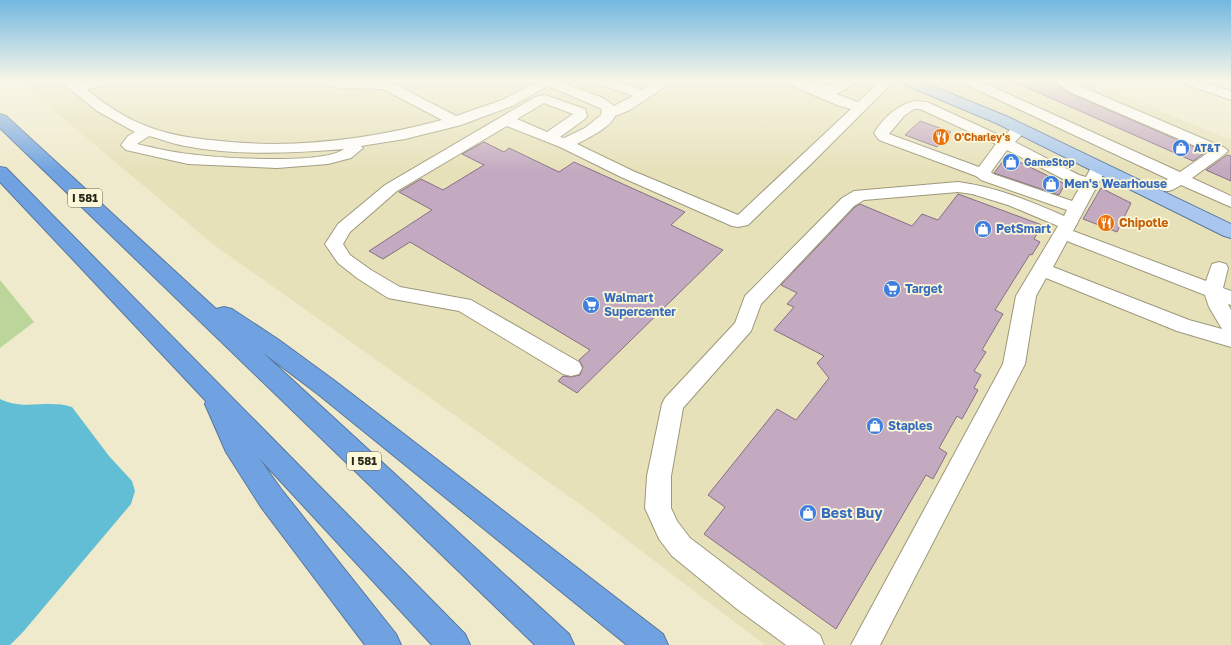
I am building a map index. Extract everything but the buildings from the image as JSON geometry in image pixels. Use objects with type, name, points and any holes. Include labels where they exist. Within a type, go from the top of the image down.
[{"type":"highway","name":"I 581","points":[[0,119],[558,645]]},
{"type":"highway","points":[[0,172],[210,389],[454,645]]},
{"type":"highway","points":[[169,278],[271,346],[327,388],[652,645]]},
{"type":"highway","points":[[210,389],[235,444],[271,498],[385,645]]},
{"type":"main road","points":[[999,111],[1031,119]]},
{"type":"main road","points":[[1005,111],[1031,119],[1049,137],[1154,188],[1161,189],[1166,187],[1231,219]]},
{"type":"main road","points":[[1011,111],[1031,119],[1094,175],[1231,232]]},
{"type":"street","points":[[107,111],[147,131],[191,142],[238,147],[292,148],[357,142],[417,132],[456,122],[486,111]]},
{"type":"street","points":[[435,111],[456,122]]},
{"type":"street","points":[[521,111],[392,188],[344,228],[334,244],[344,259],[364,274],[395,293],[464,305],[571,368]]},
{"type":"street","points":[[548,138],[580,116],[580,112],[578,111]]},
{"type":"street","points":[[565,144],[600,124],[609,113],[614,111]]},
{"type":"street","points":[[506,120],[565,144],[627,174],[738,222],[742,221],[805,162],[855,111]]},
{"type":"street","points":[[901,111],[881,133],[884,137],[982,173],[1069,222],[1213,291],[1231,298]]},
{"type":"street","points":[[933,111],[1005,143],[1073,178],[1094,175]]},
{"type":"street","points":[[1018,111],[1031,119],[1182,178],[1231,202]]},
{"type":"street","points":[[1127,111],[1220,151],[1182,178],[1166,187]]},
{"type":"street","points":[[982,173],[1005,143],[1031,119]]},
{"type":"street","points":[[147,131],[133,139],[129,145],[131,147],[187,158],[228,162],[294,162],[339,158],[352,153],[355,150],[357,142]]},
{"type":"street","points":[[865,645],[1014,364],[1026,296],[1069,222],[1094,175]]},
{"type":"street","points":[[810,645],[747,599],[681,547],[668,530],[658,508],[659,476],[665,440],[674,404],[744,326],[752,301],[848,202],[860,195],[958,186],[973,188],[998,195],[1069,222]]},
{"type":"street","points":[[1219,268],[1213,291],[1219,307],[1231,327]]},
{"type":"street","points":[[1041,269],[1184,326],[1231,339]]},
{"type":"shaded area","points":[[55,111],[1160,111],[1231,140],[1231,645],[765,645],[577,502],[214,245]]},
{"type":"green space","points":[[0,280],[34,322],[0,348]]},
{"type":"water","points":[[0,399],[27,405],[54,404],[72,407],[109,456],[132,481],[135,491],[131,504],[23,632],[10,645],[0,645]]},
{"type":"place","name":"O'Charley's","points":[[941,137]]},
{"type":"place","name":"AT&T","points":[[1181,148]]},
{"type":"place","name":"GameStop","points":[[1011,162]]},
{"type":"place","name":"Men's Wearhouse","points":[[1051,184]]},
{"type":"place","name":"Chipotle","points":[[1106,223]]},
{"type":"place","name":"PetSmart","points":[[983,229]]},
{"type":"place","name":"Target","points":[[892,289]]},
{"type":"place","name":"Walmart Supercenter","points":[[591,305]]},
{"type":"place","name":"Staples","points":[[875,426]]},
{"type":"place","name":"Best Buy","points":[[808,513]]}]
